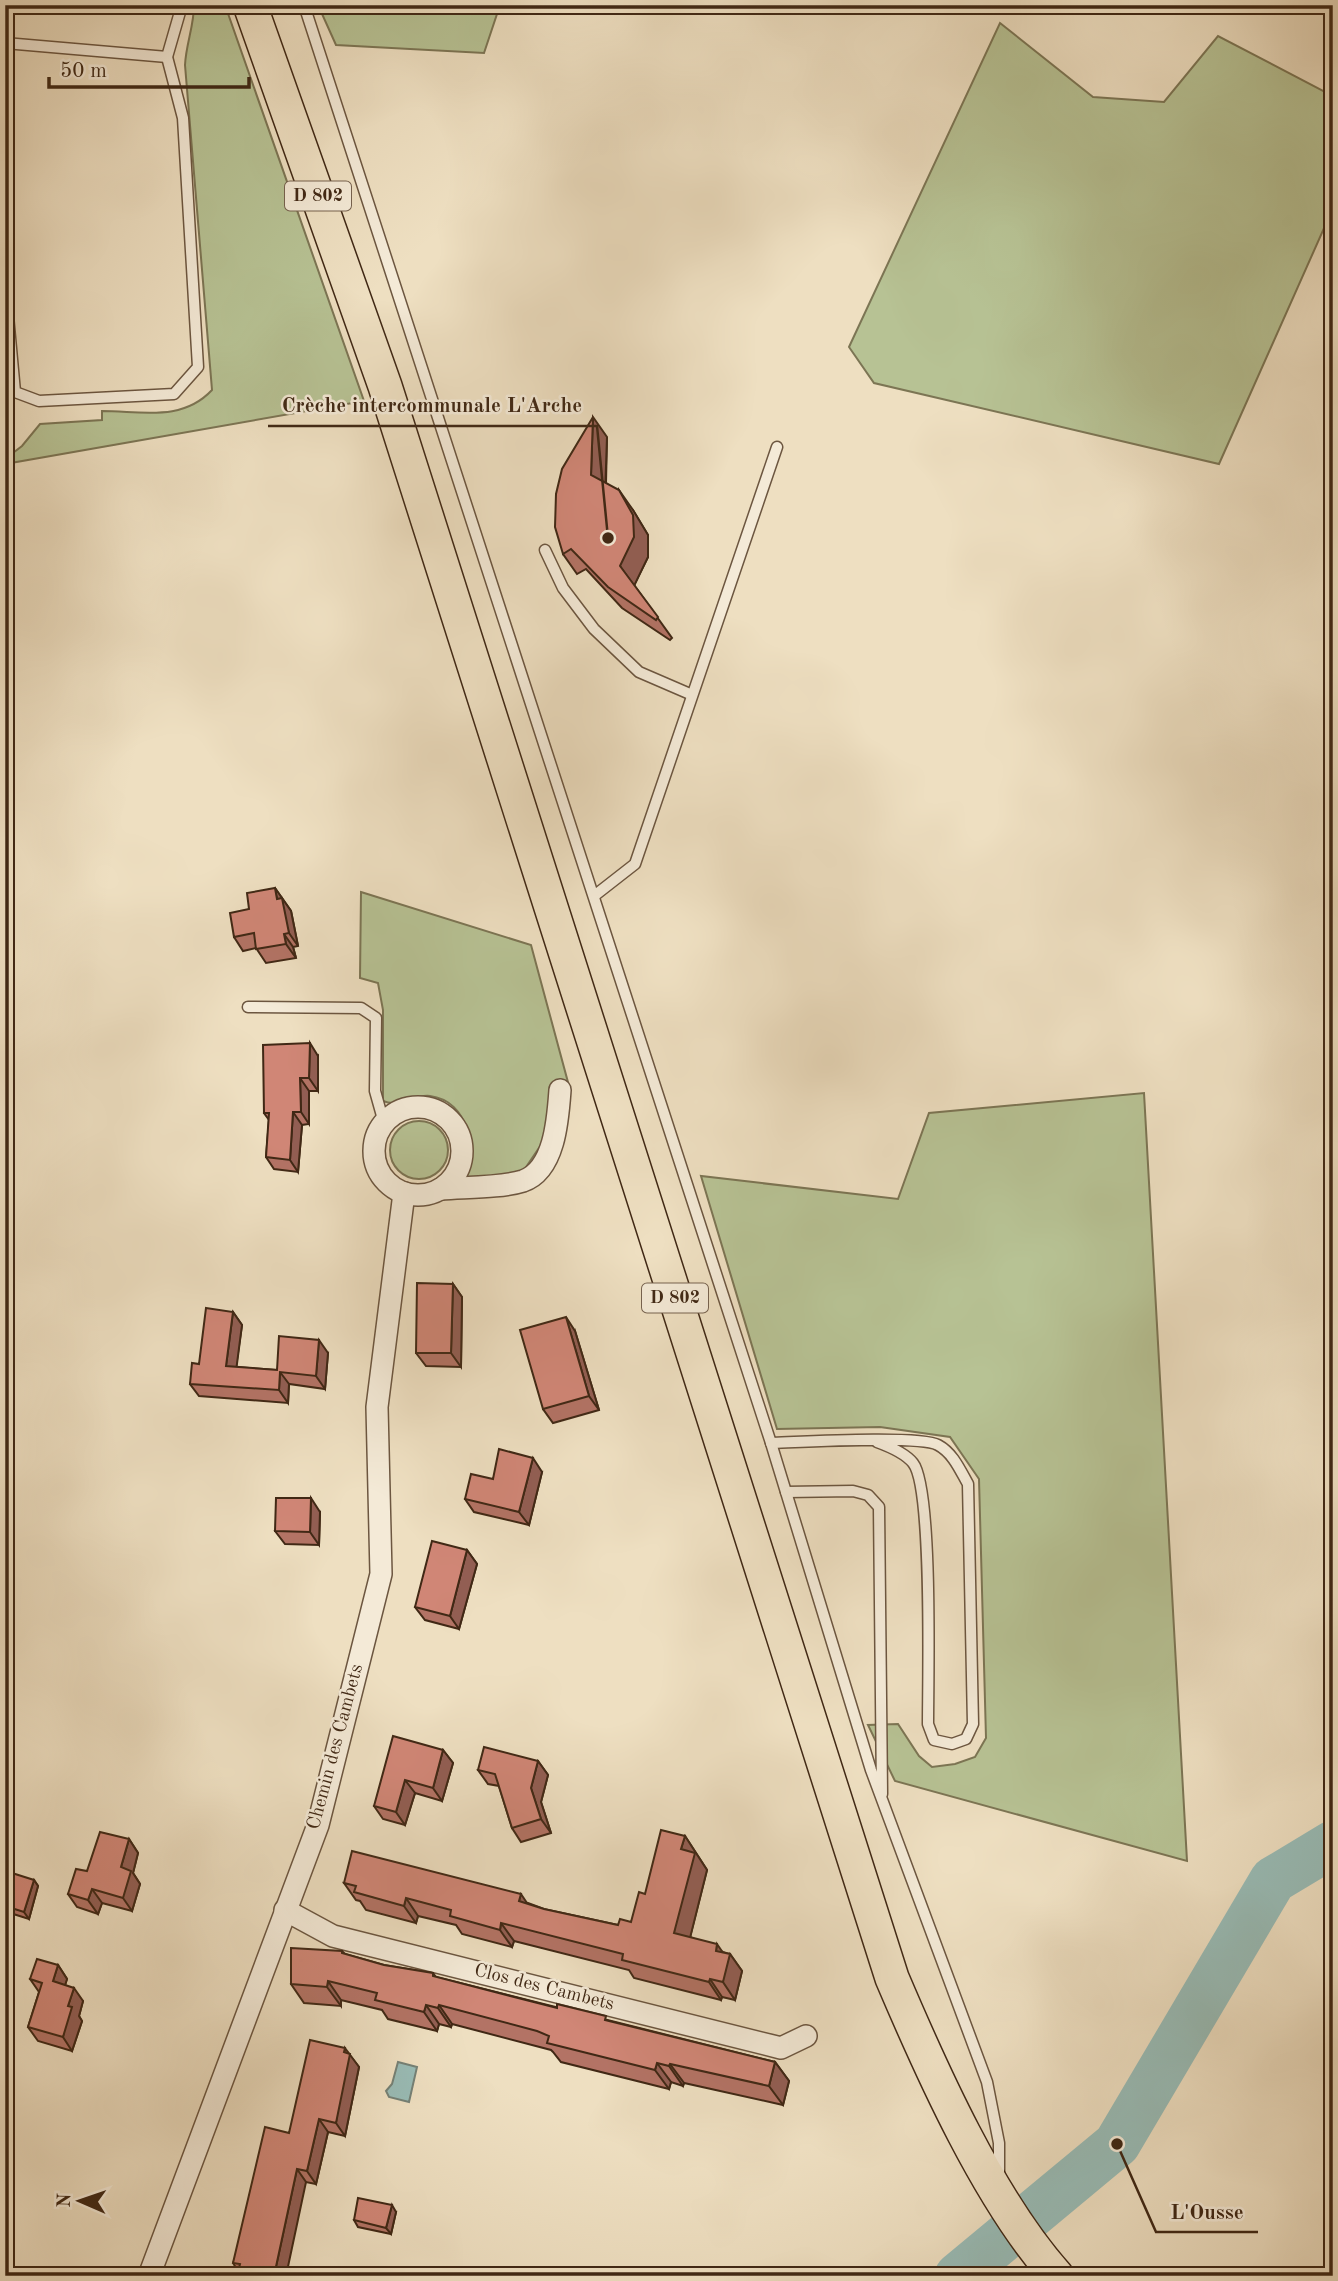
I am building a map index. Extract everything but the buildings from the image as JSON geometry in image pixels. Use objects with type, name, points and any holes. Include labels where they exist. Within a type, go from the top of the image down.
[{"type":"main road","name":"D 802","points":[[250,5],[385,386],[892,1978],[922,2049],[1004,2202],[1054,2272]]},
{"type":"street","points":[[441,1189],[453,1179],[461,1166],[463,1150],[460,1135],[452,1122],[440,1112],[425,1107],[410,1107],[396,1112],[384,1123],[377,1135],[376,1163],[381,1176],[404,1193],[429,1194],[441,1189],[523,1181],[542,1167],[558,1116],[560,1090]]},
{"type":"street","name":"Chemin des Cambets","points":[[149,2276],[318,1825],[381,1574],[377,1407],[404,1193]]},
{"type":"street","name":"Clos des Cambets","points":[[285,1910],[333,1936],[781,2048],[807,2036]]},
{"type":"lane","points":[[5,283],[15,392],[39,401],[174,394],[198,367],[183,118],[167,57],[182,5]]},
{"type":"lane","points":[[304,5],[771,1443],[882,1801],[987,2082],[999,2143],[1004,2202]]},
{"type":"lane","points":[[5,43],[167,57]]},
{"type":"lane","points":[[594,896],[635,864],[690,694],[777,447]]},
{"type":"lane","points":[[545,550],[564,588],[594,629],[639,672],[690,694]]},
{"type":"lane","points":[[248,1007],[362,1008],[376,1017],[375,1091],[384,1123]]},
{"type":"lane","points":[[771,1443],[914,1440],[938,1445],[955,1461],[968,1484],[973,1724],[966,1739],[951,1744],[934,1740],[928,1724],[925,1508],[914,1464],[877,1441]]},
{"type":"lane","points":[[786,1492],[853,1491],[868,1494],[879,1507],[882,1801]]},
{"type":"green space","points":[[194,5],[225,5],[364,401],[5,464],[5,459],[22,446],[40,424],[102,420],[102,411],[175,411],[188,407],[212,390],[185,65]]},
{"type":"green space","points":[[318,5],[500,5],[484,53],[336,45]]},
{"type":"green space","points":[[1000,23],[1093,97],[1164,102],[1218,36],[1333,96],[1333,208],[1219,464],[874,383],[849,347]]},
{"type":"green space","points":[[361,892],[531,945],[569,1086],[545,1139],[520,1176],[465,1180],[469,1168],[469,1142],[467,1129],[454,1107],[430,1096],[395,1103],[383,1101],[383,1010],[378,983],[360,978]]},
{"type":"green space","points":[[1144,1093],[1187,1861],[895,1781],[868,1725],[898,1724],[919,1756],[932,1767],[955,1764],[975,1757],[986,1738],[979,1479],[950,1437],[880,1427],[777,1429],[701,1176],[898,1199],[929,1113]]},
{"type":"green space","points":[[419,1121],[430,1123],[443,1134],[448,1150],[446,1161],[435,1174],[419,1179],[408,1177],[395,1166],[390,1150],[392,1139],[403,1126]]},
{"type":"water","points":[[398,2062],[417,2067],[409,2102],[389,2097],[386,2091],[392,2084]]},
{"type":"waterway","points":[[958,2276],[1117,2144],[1273,1880],[1333,1844]]},
{"type":"place","name":"Crèche intercommunale L'Arche","points":[[608,538]]},
{"type":"place","name":"L'Ousse","points":[[1117,2144]]}]
